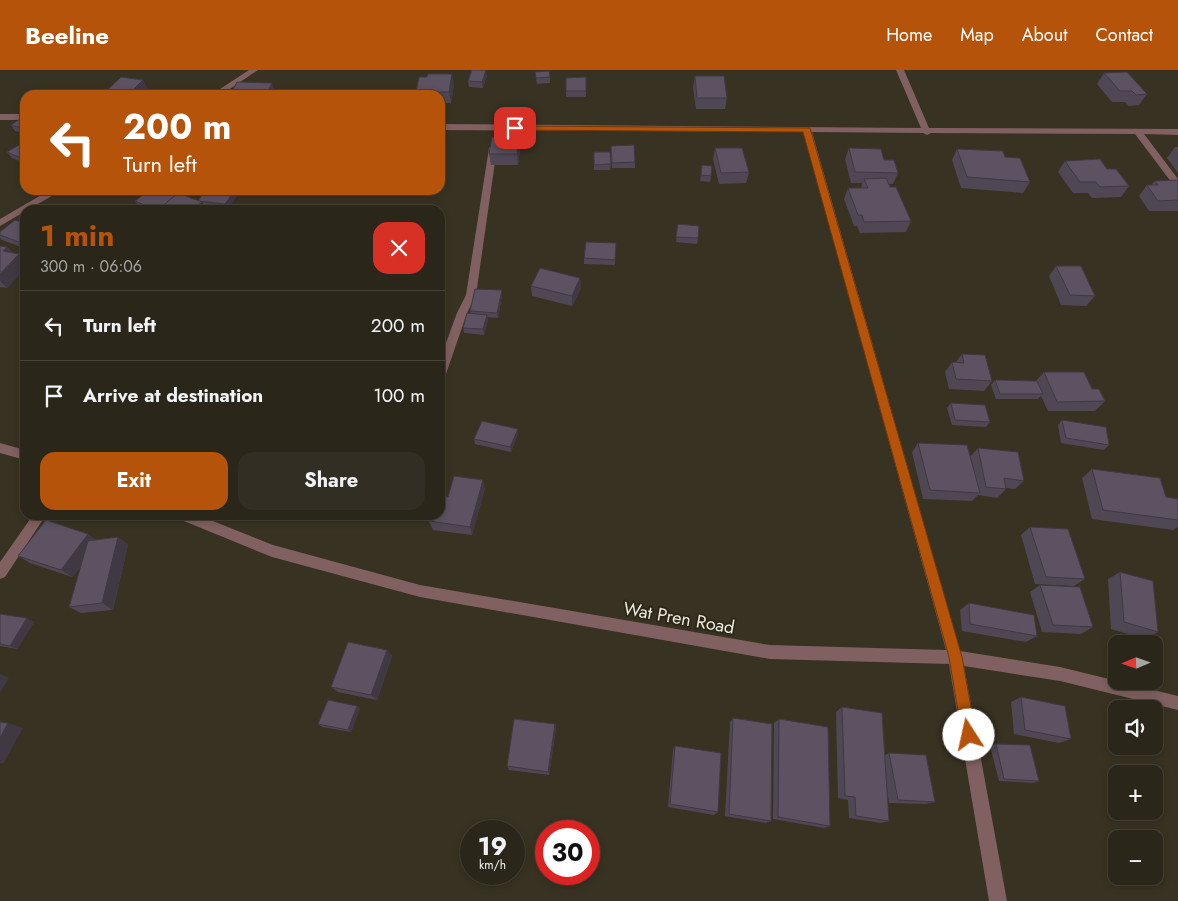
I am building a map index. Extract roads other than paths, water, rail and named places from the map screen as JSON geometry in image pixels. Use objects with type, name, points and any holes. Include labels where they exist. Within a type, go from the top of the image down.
[{"type":"street","points":[[223,90],[254,70]]},
{"type":"street","points":[[900,70],[927,132]]},
{"type":"street","points":[[0,117],[20,117]]},
{"type":"street","points":[[445,127],[807,129],[927,132],[1178,132]]},
{"type":"street","points":[[445,360],[462,313],[471,295],[495,128]]},
{"type":"street","points":[[807,129],[955,657],[998,901]]},
{"type":"street","points":[[1138,132],[1178,185]]},
{"type":"street","points":[[31,205],[48,195]]},
{"type":"street","points":[[0,223],[20,211]]},
{"type":"street","points":[[0,448],[20,454]]},
{"type":"street","points":[[0,573],[37,520]]},
{"type":"street","name":"Wat Pren Road","points":[[196,520],[272,551],[420,591],[770,652],[955,657],[1060,674],[1178,703]]}]
